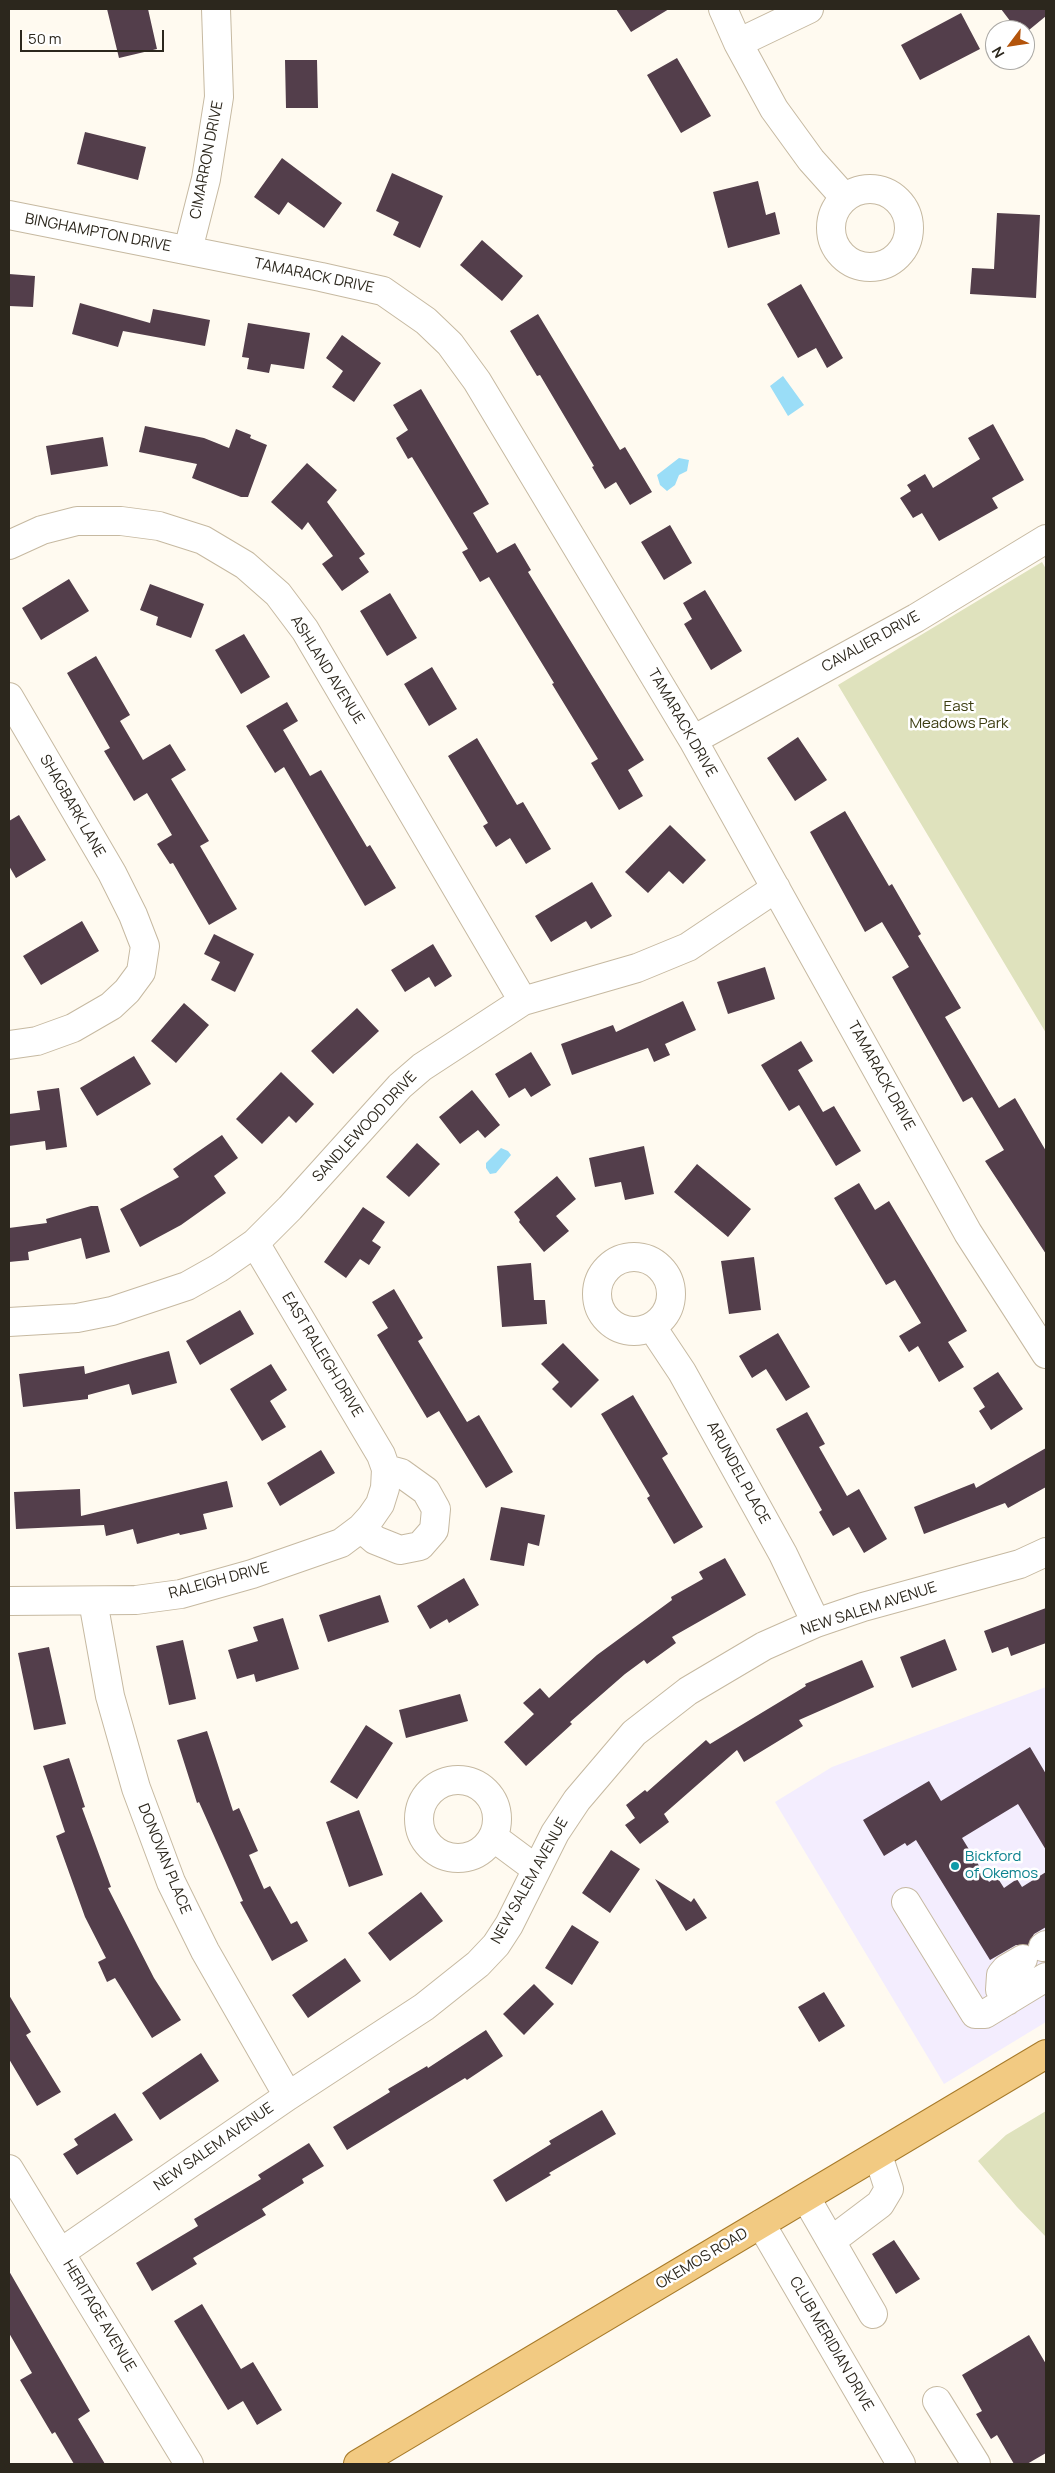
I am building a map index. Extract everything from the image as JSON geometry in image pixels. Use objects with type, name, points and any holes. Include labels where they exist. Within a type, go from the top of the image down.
[{"type":"main road","name":"OKEMOS ROAD","points":[[358,2464],[1046,2054]]},
{"type":"street","name":"CIMARRON DRIVE","points":[[188,250],[206,179],[219,97],[216,9]]},
{"type":"street","points":[[724,9],[738,43],[774,110],[811,160],[845,198]]},
{"type":"street","points":[[738,43],[809,9]]},
{"type":"street","name":"BINGHAMPTON DRIVE","points":[[9,215],[188,250]]},
{"type":"street","name":"TAMARACK DRIVE","points":[[188,250],[321,276],[383,291],[426,321],[444,338],[477,380],[694,740],[968,1233],[1046,1354]]},
{"type":"street","name":"ASHLAND AVENUE","points":[[9,545],[42,530],[77,521],[121,521],[158,526],[203,540],[244,565],[278,594],[305,630],[523,1001]]},
{"type":"street","name":"CAVALIER DRIVE","points":[[694,740],[916,618],[1046,539]]},
{"type":"street","name":"SHAGBARK LANE","points":[[9,698],[112,873],[133,915],[145,946],[141,972],[127,991],[111,1006],[72,1028],[37,1041],[9,1044]]},
{"type":"street","name":"SANDLEWOOD DRIVE","points":[[9,1322],[77,1318],[112,1311],[187,1286],[219,1268],[255,1242],[290,1208],[400,1086],[422,1066],[523,1001],[598,981],[688,947],[776,888]]},
{"type":"street","name":"EAST RALEIGH DRIVE","points":[[255,1242],[381,1455],[386,1469]]},
{"type":"street","name":"ARUNDEL PLACE","points":[[652,1327],[682,1372],[783,1554],[816,1623]]},
{"type":"street","points":[[361,1528],[375,1540],[400,1550],[420,1546],[431,1536],[437,1520],[436,1509],[432,1499],[417,1483],[401,1473],[386,1469]]},
{"type":"street","name":"RALEIGH DRIVE","points":[[9,1601],[136,1600],[181,1594],[252,1574],[341,1543],[361,1528],[380,1504],[385,1488],[386,1469]]},
{"type":"street","name":"NEW SALEM AVENUE","points":[[60,2253],[288,2096],[424,2007],[478,1964],[496,1945],[509,1925],[555,1833],[577,1800],[634,1733],[688,1691],[764,1646],[816,1623],[872,1605],[1020,1564],[1046,1552]]},
{"type":"street","name":"DONOVAN PLACE","points":[[93,1601],[110,1696],[136,1788],[171,1882],[204,1951],[288,2096]]},
{"type":"street","points":[[493,1837],[536,1869]]},
{"type":"street","points":[[906,1902],[975,2014],[982,2016],[1046,1977]]},
{"type":"street","points":[[1007,2001],[1000,1990],[1001,1975],[1006,1969],[1037,1950]]},
{"type":"street","points":[[831,2242],[880,2204],[889,2189],[878,2155]]},
{"type":"street","name":"HERITAGE AVENUE","points":[[9,2169],[189,2464]]},
{"type":"street","points":[[806,2198],[873,2314]]},
{"type":"street","name":"CLUB MERIDIAN DRIVE","points":[[761,2224],[901,2464]]},
{"type":"street","points":[[937,2401],[976,2464]]},
{"type":"shaded area","points":[[1046,1687],[1046,2022],[944,2084],[775,1802],[832,1767]]},
{"type":"green space","name":"East Meadows Park","points":[[1042,562],[1046,569],[1046,1033],[838,685]]},
{"type":"green space","points":[[1046,2111],[1046,2237],[1017,2207],[978,2161],[1006,2135]]},
{"type":"water","points":[[783,376],[804,405],[788,416],[770,386]]},
{"type":"water","points":[[679,458],[689,460],[687,471],[679,475],[675,485],[667,491],[660,485],[657,475]]},
{"type":"water","points":[[501,1148],[508,1151],[511,1155],[496,1173],[490,1174],[486,1168],[486,1163]]},
{"type":"building","points":[[107,9],[148,9],[157,49],[119,58]]},
{"type":"building","points":[[616,9],[669,9],[631,32]]},
{"type":"building","points":[[1001,9],[1046,9],[1046,16],[1035,25],[1035,20],[1009,20]]},
{"type":"building","points":[[961,13],[980,49],[920,80],[901,45]]},
{"type":"building","points":[[677,58],[711,116],[681,133],[647,75]]},
{"type":"building","points":[[285,60],[317,60],[318,108],[286,108]]},
{"type":"building","points":[[85,132],[146,147],[138,180],[77,164]]},
{"type":"building","points":[[282,158],[342,203],[324,228],[288,202],[279,215],[254,197]]},
{"type":"building","points":[[392,173],[443,196],[420,248],[393,235],[399,222],[376,211]]},
{"type":"building","points":[[758,181],[766,215],[775,212],[780,234],[728,248],[713,192]]},
{"type":"building","points":[[997,213],[1040,215],[1036,298],[970,294],[972,268],[994,269]]},
{"type":"building","points":[[482,240],[523,276],[502,301],[460,265]]},
{"type":"building","points":[[9,274],[35,276],[33,307],[9,306]]},
{"type":"building","points":[[801,284],[843,358],[827,368],[816,348],[798,358],[767,304]]},
{"type":"building","points":[[80,303],[150,323],[153,309],[210,320],[205,346],[123,331],[118,347],[72,334]]},
{"type":"building","points":[[538,314],[620,450],[625,447],[652,492],[630,505],[616,482],[605,489],[592,467],[594,466],[540,375],[537,376],[510,331]]},
{"type":"building","points":[[248,323],[310,333],[304,369],[271,364],[269,373],[247,369],[249,358],[242,357]]},
{"type":"building","points":[[342,335],[381,363],[354,402],[332,387],[343,371],[326,358]]},
{"type":"building","points":[[421,389],[489,504],[473,513],[497,553],[515,543],[531,570],[528,572],[644,760],[628,770],[643,796],[619,810],[591,763],[598,759],[552,684],[554,683],[489,577],[480,582],[462,552],[468,549],[412,457],[408,459],[396,438],[408,430],[393,405]]},
{"type":"building","points":[[993,424],[1024,480],[992,498],[998,508],[939,541],[922,513],[913,518],[900,498],[911,491],[907,485],[925,474],[933,488],[980,459],[968,438]]},
{"type":"building","points":[[145,426],[204,438],[229,448],[236,429],[251,435],[250,438],[267,445],[248,497],[241,497],[192,478],[197,464],[139,452]]},
{"type":"building","points":[[103,437],[108,466],[51,475],[46,446]]},
{"type":"building","points":[[307,463],[337,490],[327,502],[365,554],[359,558],[369,572],[342,591],[322,564],[333,556],[308,522],[302,530],[271,502]]},
{"type":"building","points":[[670,525],[692,563],[664,580],[641,542]]},
{"type":"building","points":[[69,579],[89,611],[41,640],[22,608]]},
{"type":"building","points":[[150,584],[204,604],[191,638],[156,625],[158,617],[140,610]]},
{"type":"building","points":[[705,590],[742,651],[711,670],[684,624],[692,619],[683,603]]},
{"type":"building","points":[[390,593],[417,638],[387,656],[360,611]]},
{"type":"building","points":[[244,634],[270,677],[241,694],[215,650]]},
{"type":"building","points":[[96,656],[130,715],[120,721],[143,760],[170,744],[186,770],[171,779],[209,841],[200,846],[237,909],[209,925],[173,863],[170,864],[157,844],[172,835],[147,793],[134,801],[104,751],[110,748],[67,673]]},
{"type":"building","points":[[432,667],[457,709],[429,726],[404,684]]},
{"type":"building","points":[[287,702],[298,721],[283,730],[310,776],[321,770],[367,847],[370,845],[396,888],[365,906],[284,767],[275,773],[246,726]]},
{"type":"building","points":[[798,737],[827,780],[795,801],[767,758]]},
{"type":"building","points":[[477,738],[517,805],[523,802],[551,849],[526,864],[510,838],[496,847],[483,826],[488,823],[448,756]]},
{"type":"building","points":[[845,811],[889,886],[892,884],[921,934],[918,936],[961,1008],[945,1017],[999,1108],[1015,1098],[1046,1151],[1046,1254],[985,1161],[1004,1150],[972,1097],[963,1102],[892,977],[909,967],[882,922],[865,932],[810,832]]},
{"type":"building","points":[[19,815],[46,860],[16,878],[9,866],[9,821]]},
{"type":"building","points":[[670,825],[706,860],[683,884],[669,871],[648,893],[625,872]]},
{"type":"building","points":[[592,882],[612,916],[591,929],[586,921],[551,942],[535,916]]},
{"type":"building","points":[[82,921],[99,951],[41,985],[23,956]]},
{"type":"building","points":[[214,934],[254,954],[235,992],[211,980],[220,962],[204,954]]},
{"type":"building","points":[[433,944],[452,976],[435,987],[429,977],[405,992],[391,970]]},
{"type":"building","points":[[765,967],[775,999],[728,1014],[717,982]]},
{"type":"building","points":[[683,1001],[696,1030],[665,1044],[670,1055],[654,1062],[648,1048],[572,1075],[561,1044],[613,1025],[616,1032]]},
{"type":"building","points":[[184,1003],[209,1025],[176,1063],[151,1041]]},
{"type":"building","points":[[357,1008],[379,1031],[333,1074],[311,1051]]},
{"type":"building","points":[[801,1041],[813,1061],[798,1070],[823,1112],[834,1106],[861,1151],[836,1166],[799,1105],[789,1111],[761,1065]]},
{"type":"building","points":[[531,1052],[551,1085],[531,1097],[525,1088],[509,1098],[495,1074]]},
{"type":"building","points":[[134,1056],[151,1084],[97,1116],[80,1088]]},
{"type":"building","points":[[281,1072],[314,1104],[296,1123],[289,1116],[262,1144],[236,1119]]},
{"type":"building","points":[[59,1088],[67,1147],[46,1150],[45,1141],[9,1146],[9,1114],[40,1110],[37,1091]]},
{"type":"building","points":[[472,1090],[500,1125],[485,1138],[478,1130],[460,1144],[439,1117]]},
{"type":"building","points":[[222,1135],[238,1158],[214,1176],[226,1193],[181,1225],[140,1247],[120,1209],[179,1177],[173,1169]]},
{"type":"building","points":[[417,1143],[440,1164],[409,1197],[386,1177]]},
{"type":"building","points":[[644,1146],[654,1194],[625,1200],[621,1182],[595,1187],[589,1158]]},
{"type":"building","points":[[697,1164],[751,1209],[728,1237],[674,1192]]},
{"type":"building","points":[[557,1176],[576,1199],[556,1216],[569,1231],[544,1252],[519,1222],[520,1220],[514,1212]]},
{"type":"building","points":[[859,1183],[875,1210],[889,1201],[967,1331],[948,1342],[964,1367],[939,1382],[918,1346],[909,1352],[899,1336],[921,1323],[895,1280],[886,1285],[834,1198]]},
{"type":"building","points":[[91,1206],[98,1206],[110,1252],[86,1259],[81,1238],[28,1252],[29,1260],[9,1262],[9,1228],[47,1223],[46,1219]]},
{"type":"building","points":[[363,1207],[385,1222],[372,1241],[381,1247],[369,1265],[360,1259],[346,1278],[324,1262]]},
{"type":"building","points":[[754,1257],[761,1310],[729,1314],[721,1261]]},
{"type":"building","points":[[531,1263],[534,1300],[545,1300],[547,1324],[502,1327],[497,1266]]},
{"type":"building","points":[[394,1289],[423,1338],[418,1341],[467,1422],[479,1415],[513,1472],[486,1488],[439,1411],[427,1418],[377,1335],[388,1328],[372,1302]]},
{"type":"building","points":[[240,1310],[254,1334],[200,1365],[186,1341]]},
{"type":"building","points":[[778,1333],[810,1387],[786,1401],[766,1369],[752,1378],[739,1356]]},
{"type":"building","points":[[563,1343],[599,1380],[571,1408],[552,1389],[559,1382],[541,1364]]},
{"type":"building","points":[[169,1351],[177,1383],[132,1395],[129,1384],[88,1395],[88,1399],[23,1407],[19,1374],[84,1366],[85,1374]]},
{"type":"building","points":[[271,1364],[287,1390],[270,1401],[286,1427],[262,1441],[230,1389]]},
{"type":"building","points":[[998,1372],[1023,1409],[991,1430],[979,1411],[985,1407],[973,1388]]},
{"type":"building","points":[[633,1395],[668,1454],[662,1458],[703,1527],[674,1544],[647,1498],[650,1496],[601,1414]]},
{"type":"building","points":[[807,1412],[825,1444],[819,1447],[847,1496],[859,1489],[887,1539],[864,1553],[849,1527],[833,1536],[819,1512],[822,1510],[776,1429]]},
{"type":"building","points":[[1046,1448],[1046,1487],[1008,1508],[1005,1503],[924,1534],[914,1507],[974,1483],[976,1488]]},
{"type":"building","points":[[321,1450],[335,1473],[280,1506],[267,1483]]},
{"type":"building","points":[[227,1481],[233,1507],[203,1514],[207,1529],[180,1535],[179,1533],[137,1544],[133,1529],[106,1536],[104,1525],[16,1529],[14,1492],[80,1489],[81,1516]]},
{"type":"building","points":[[501,1507],[545,1515],[539,1546],[528,1543],[524,1566],[490,1560]]},
{"type":"building","points":[[725,1558],[746,1595],[672,1637],[676,1643],[647,1664],[644,1660],[625,1674],[570,1722],[572,1724],[526,1766],[504,1742],[534,1714],[523,1703],[540,1688],[549,1698],[597,1655],[672,1600],[671,1597],[703,1579],[699,1572]]},
{"type":"building","points":[[464,1578],[479,1605],[449,1623],[447,1619],[430,1629],[417,1606]]},
{"type":"building","points":[[380,1595],[389,1622],[328,1642],[319,1615]]},
{"type":"building","points":[[1046,1608],[1046,1643],[1011,1656],[1008,1647],[992,1653],[984,1631]]},
{"type":"building","points":[[283,1618],[299,1669],[256,1682],[254,1674],[237,1679],[228,1650],[258,1641],[253,1627]]},
{"type":"building","points":[[945,1639],[957,1670],[912,1688],[900,1657]]},
{"type":"building","points":[[183,1640],[196,1699],[169,1705],[156,1646]]},
{"type":"building","points":[[49,1647],[66,1724],[34,1730],[18,1653]]},
{"type":"building","points":[[862,1660],[874,1687],[799,1720],[803,1726],[744,1762],[737,1750],[664,1814],[669,1822],[640,1844],[625,1825],[635,1818],[626,1805],[645,1790],[647,1792],[706,1740],[710,1744],[806,1686],[805,1684]]},
{"type":"building","points":[[460,1694],[468,1721],[406,1738],[399,1710]]},
{"type":"building","points":[[366,1725],[393,1743],[357,1799],[330,1782]]},
{"type":"building","points":[[207,1731],[233,1811],[239,1808],[258,1851],[249,1855],[264,1889],[270,1886],[291,1924],[297,1921],[308,1941],[272,1961],[240,1902],[243,1901],[199,1802],[197,1803],[177,1740]]},
{"type":"building","name":"Bickford of Okemos","points":[[1030,1747],[1046,1774],[1046,1850],[1018,1804],[962,1838],[989,1882],[997,1877],[1004,1888],[1017,1879],[1022,1887],[1046,1872],[1046,1927],[1034,1934],[1028,1945],[1016,1945],[990,1960],[916,1840],[907,1846],[905,1843],[884,1856],[863,1820],[929,1781],[941,1801]]},
{"type":"building","points":[[69,1758],[85,1807],[82,1808],[111,1887],[108,1888],[154,1978],[181,2020],[152,2038],[115,1978],[107,1982],[98,1962],[106,1958],[85,1917],[56,1836],[65,1832],[43,1766]]},
{"type":"building","points":[[359,1810],[383,1875],[349,1887],[326,1822]]},
{"type":"building","points":[[611,1850],[640,1869],[610,1913],[582,1893]]},
{"type":"building","points":[[655,1879],[691,1902],[694,1898],[707,1918],[686,1931]]},
{"type":"building","points":[[421,1892],[443,1921],[390,1961],[368,1933]]},
{"type":"building","points":[[572,1925],[599,1942],[572,1985],[545,1968]]},
{"type":"building","points":[[345,1958],[361,1981],[308,2018],[292,1995]]},
{"type":"building","points":[[534,1984],[554,2004],[524,2035],[503,2014]]},
{"type":"building","points":[[824,1992],[845,2026],[819,2042],[798,2007]]},
{"type":"building","points":[[9,1995],[31,2032],[26,2035],[61,2092],[37,2106],[9,2059]]},
{"type":"building","points":[[486,2030],[503,2056],[467,2080],[465,2078],[347,2150],[333,2127],[390,2092],[388,2089],[427,2066],[428,2068]]},
{"type":"building","points":[[201,2053],[219,2081],[160,2120],[142,2093]]},
{"type":"building","points":[[602,2110],[616,2134],[549,2173],[551,2175],[506,2202],[493,2180],[551,2144],[549,2141]]},
{"type":"building","points":[[115,2113],[133,2140],[77,2175],[63,2154],[78,2145],[74,2139]]},
{"type":"building","points":[[309,2143],[324,2166],[302,2179],[304,2183],[262,2209],[266,2215],[193,2258],[197,2264],[152,2291],[136,2263],[198,2226],[194,2219],[261,2179],[258,2175]]},
{"type":"building","points":[[894,2240],[920,2279],[896,2294],[872,2254]]},
{"type":"building","points":[[9,2271],[90,2411],[78,2419],[105,2464],[74,2464],[55,2432],[52,2434],[20,2380],[32,2373],[9,2333]]},
{"type":"building","points":[[202,2304],[241,2369],[253,2362],[282,2410],[257,2425],[243,2401],[228,2410],[174,2321]]},
{"type":"building","points":[[1029,2335],[1046,2364],[1046,2453],[1027,2464],[1014,2464],[997,2435],[991,2439],[976,2414],[982,2411],[962,2375]]},
{"type":"place","name":"Bickford of Okemos","points":[[955,1866]]}]
